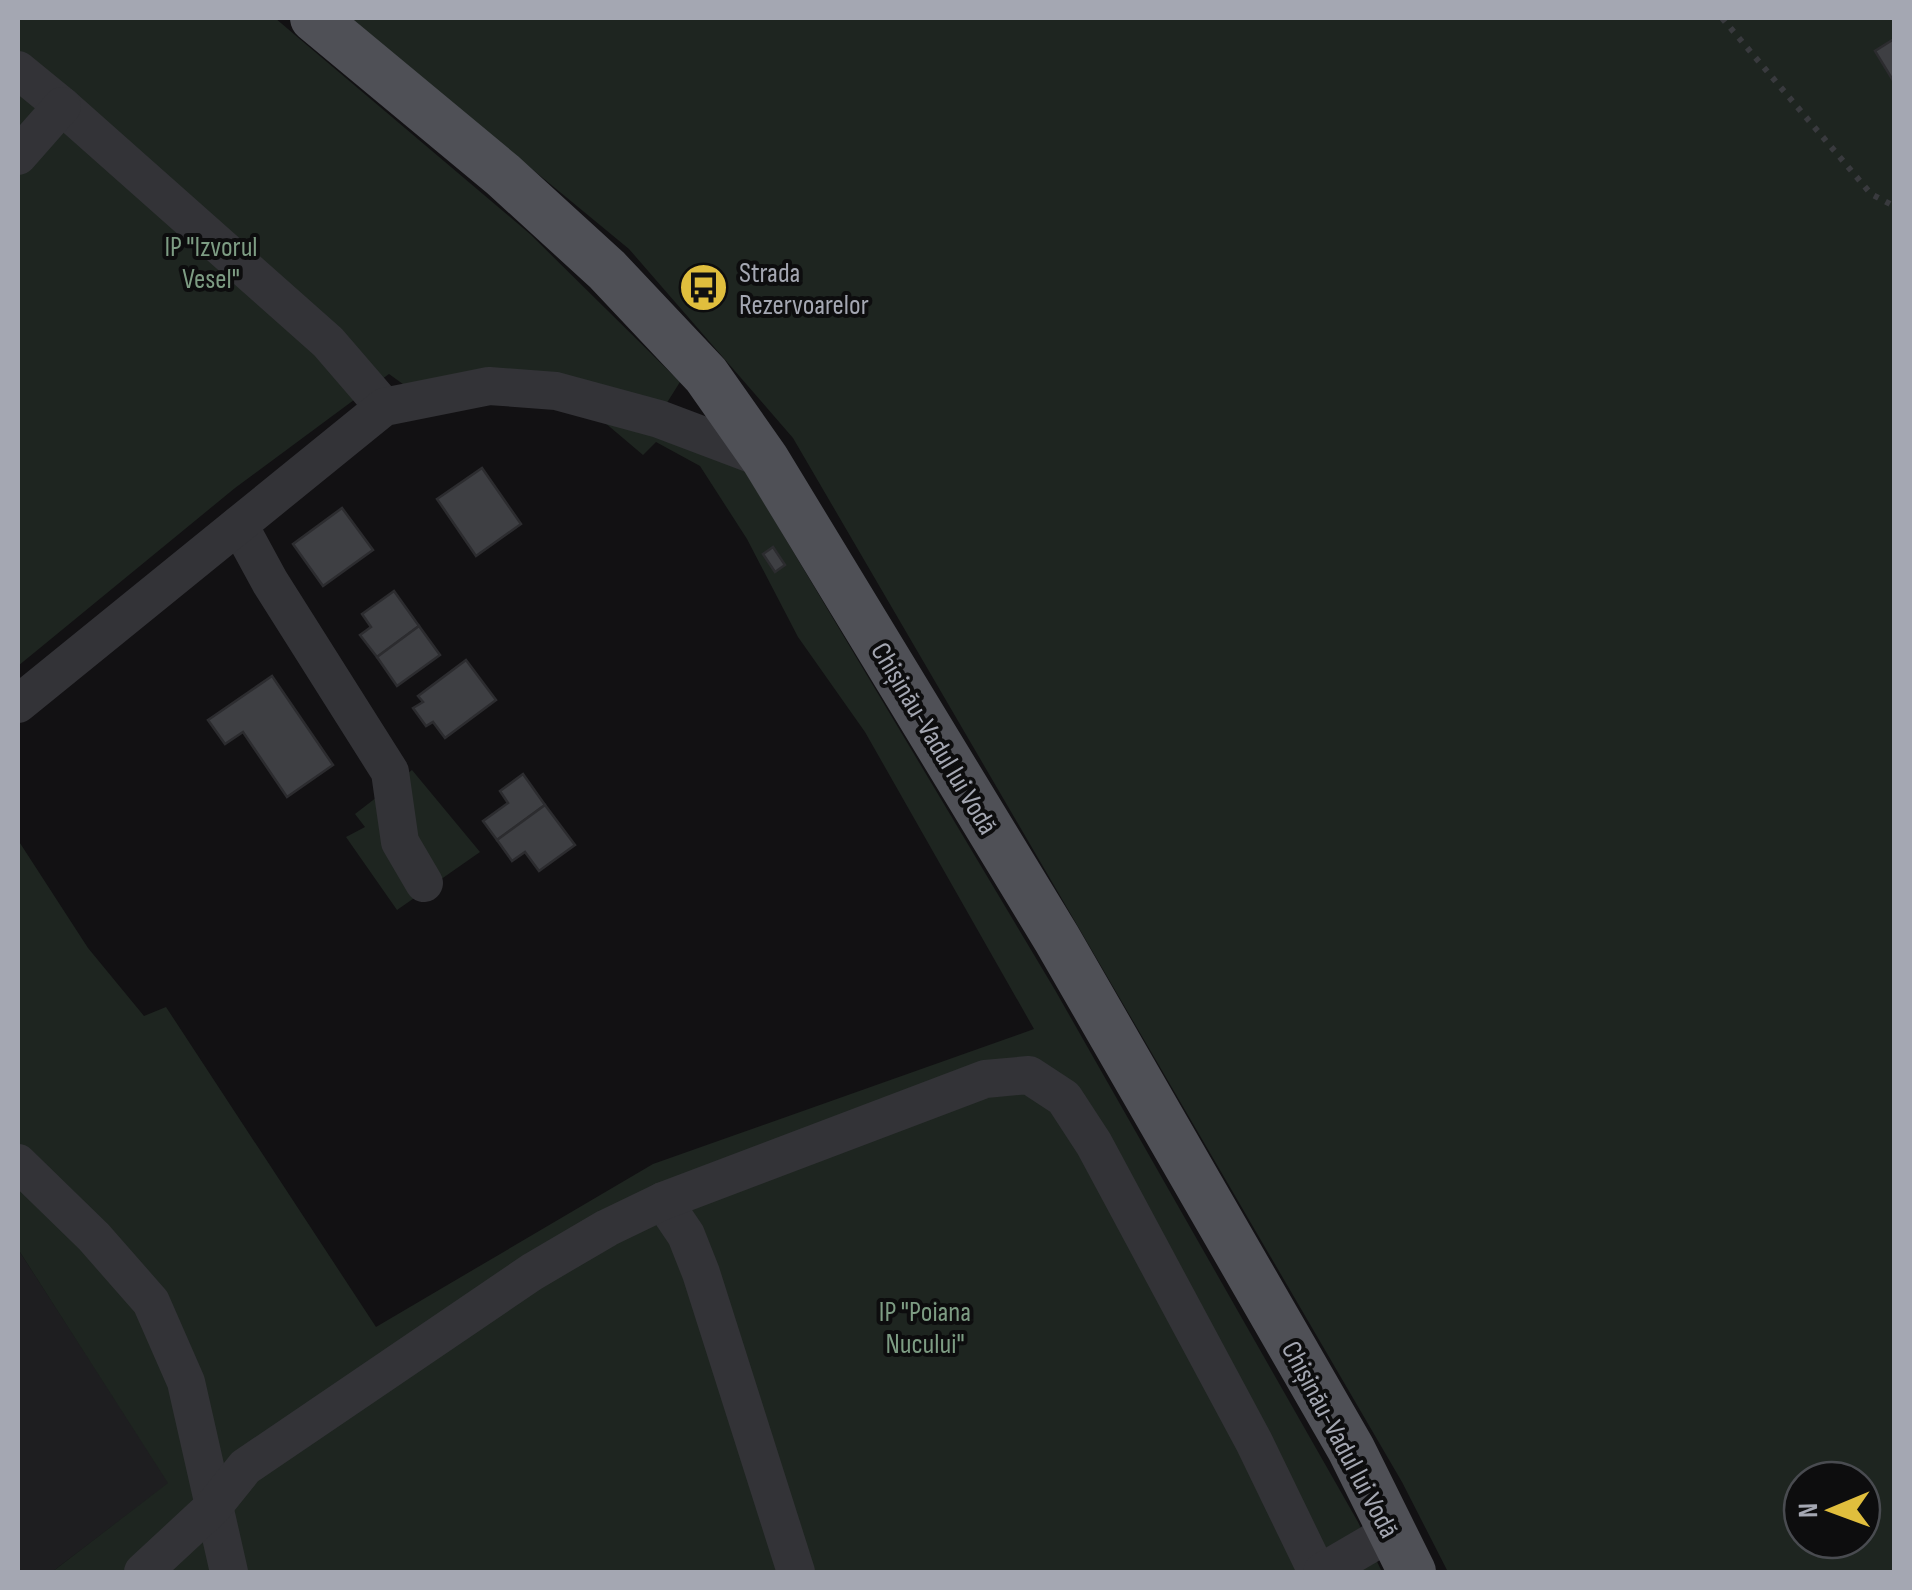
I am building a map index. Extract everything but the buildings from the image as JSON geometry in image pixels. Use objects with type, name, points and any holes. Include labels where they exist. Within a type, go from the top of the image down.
[{"type":"main road","name":"Chișinău-Vadul lui Vodă","points":[[314,18],[503,174],[608,270],[706,376],[765,459],[1057,939],[1352,1450],[1402,1552]]},
{"type":"street","points":[[18,70],[328,342],[384,407]]},
{"type":"street","points":[[18,156],[62,106]]},
{"type":"street","points":[[18,704],[384,407],[489,386],[556,391],[658,420],[765,459]]},
{"type":"street","points":[[239,525],[270,582],[390,772],[400,842],[424,883]]},
{"type":"street","points":[[143,1572],[213,1507],[245,1467],[532,1272],[607,1228],[663,1201],[985,1079],[1030,1075],[1064,1098],[1094,1144],[1320,1572],[1402,1552]]},
{"type":"street","points":[[18,1163],[94,1237],[151,1302],[186,1382],[230,1572]]},
{"type":"street","points":[[663,1201],[686,1235],[701,1273],[796,1572]]},
{"type":"path","points":[[1722,18],[1871,194],[1894,206]]},
{"type":"shaded area","points":[[18,1249],[169,1483],[52,1572],[18,1572]]},
{"type":"green space","name":"IP \"Izvorul Vesel\"","points":[[18,18],[275,18],[530,234],[680,382],[663,409],[407,387],[389,374],[235,488],[18,666]]},
{"type":"green space","points":[[349,18],[1894,18],[1894,1572],[1448,1572],[1402,1482],[793,438],[629,249]]},
{"type":"green space","name":"IP \"Poiana Nucului\"","points":[[584,405],[745,471],[1055,990],[1358,1522],[1382,1572],[52,1572],[168,1483],[18,1249],[18,840],[88,948],[144,1016],[166,1007],[376,1327],[653,1164],[1034,1029],[865,732],[798,637],[747,539],[700,466],[656,442],[643,455]]},
{"type":"green space","points":[[412,770],[480,852],[397,910],[346,837],[365,827],[355,814]]},
{"type":"place","name":"Strada Rezervoarelor","points":[[704,288]]}]
